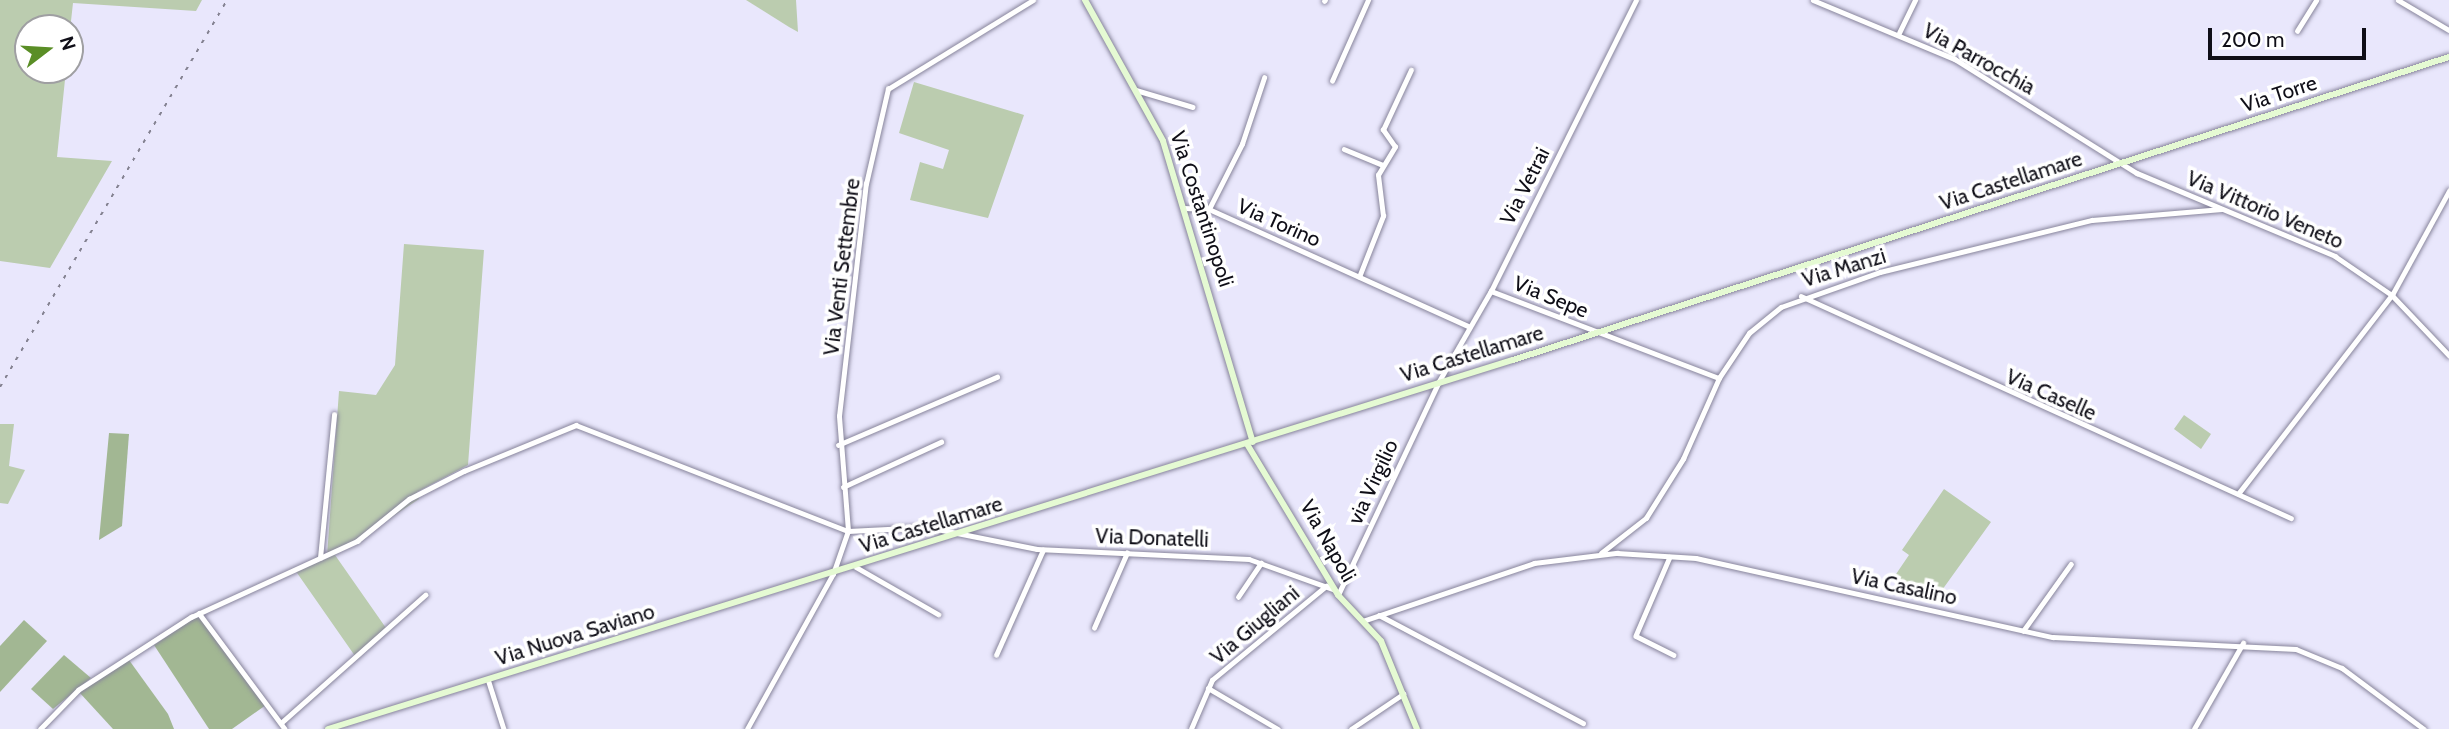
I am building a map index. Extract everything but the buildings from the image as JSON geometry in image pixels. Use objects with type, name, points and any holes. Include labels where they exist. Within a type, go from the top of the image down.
[{"type":"main road","name":"Via Costantinopoli","points":[[1085,0],[1163,141],[1250,443]]},
{"type":"main road","name":"Via Torre","points":[[2120,164],[2449,57]]},
{"type":"main road","name":"Via Castellamare","points":[[833,575],[1599,333],[2120,164]]},
{"type":"main road","name":"Via Napoli","points":[[1250,443],[1336,592],[1381,640],[1417,729]]},
{"type":"main road","name":"Via Nuova Saviano","points":[[328,729],[833,575]]},
{"type":"street","name":"Via Venti Settembre","points":[[833,575],[848,531],[838,445],[860,224],[888,89],[1033,0]]},
{"type":"street","points":[[1332,81],[1368,0]]},
{"type":"street","name":"Via Vetrai","points":[[1438,383],[1491,291],[1636,0]]},
{"type":"street","name":"Via Parrocchia","points":[[1813,0],[1899,33],[1988,78],[2120,164]]},
{"type":"street","points":[[1899,33],[1915,0]]},
{"type":"street","points":[[2297,31],[2316,0]]},
{"type":"street","points":[[2398,0],[2449,30]]},
{"type":"street","points":[[1359,277],[1383,216],[1378,175],[1395,147],[1383,130],[1410,70]]},
{"type":"street","points":[[1209,209],[1242,144],[1264,78]]},
{"type":"street","points":[[1136,90],[1193,107]]},
{"type":"street","points":[[1344,149],[1383,165]]},
{"type":"street","name":"Via Vittorio Veneto","points":[[2120,164],[2335,256],[2392,295],[2449,355]]},
{"type":"street","points":[[2238,494],[2392,295],[2449,191]]},
{"type":"street","name":"Via Torino","points":[[1184,208],[1209,209],[1470,327]]},
{"type":"street","name":"Via Manzi","points":[[1601,554],[1646,518],[1683,459],[1719,379],[1749,333],[1801,296],[2092,220],[2222,208]]},
{"type":"street","name":"Via Sepe","points":[[1491,291],[1719,379]]},
{"type":"street","name":"Via Caselle","points":[[1801,296],[2291,518]]},
{"type":"street","points":[[838,445],[997,377]]},
{"type":"street","name":"via Virgilio","points":[[1336,592],[1438,383]]},
{"type":"street","points":[[320,559],[334,415]]},
{"type":"street","points":[[40,729],[78,690],[200,613],[363,537],[409,499],[576,425],[848,531]]},
{"type":"street","points":[[842,487],[941,442]]},
{"type":"street","name":"Via Donatelli","points":[[848,531],[927,527],[1044,550],[1261,563],[1336,592]]},
{"type":"street","points":[[996,655],[1044,550]]},
{"type":"street","points":[[1094,628],[1127,553]]},
{"type":"street","name":"Via Casalino","points":[[1363,621],[1515,568],[1601,554],[1670,556],[1919,604],[2023,632],[2092,642],[2243,642],[2318,655],[2424,729]]},
{"type":"street","points":[[1670,556],[1636,636],[1674,655]]},
{"type":"street","points":[[1238,597],[1261,563]]},
{"type":"street","points":[[2023,632],[2071,564]]},
{"type":"street","points":[[856,567],[939,614]]},
{"type":"street","points":[[747,729],[833,575]]},
{"type":"street","name":"Via Giugliani","points":[[1191,729],[1208,688],[1326,586]]},
{"type":"street","points":[[281,723],[425,595]]},
{"type":"street","points":[[200,613],[285,729]]},
{"type":"street","points":[[1378,615],[1583,723]]},
{"type":"street","points":[[2194,729],[2243,642]]},
{"type":"street","points":[[488,680],[504,729]]},
{"type":"street","points":[[1208,688],[1278,729]]},
{"type":"street","points":[[1351,729],[1403,694]]},
{"type":"green space","points":[[0,0],[202,0],[196,11],[73,3],[72,14],[14,14],[14,84],[65,84],[57,157],[112,161],[50,268],[0,261]]},
{"type":"green space","points":[[746,0],[796,0],[798,32],[789,27]]},
{"type":"green space","points":[[914,82],[1024,115],[988,218],[910,200],[920,162],[943,169],[949,150],[899,133]]},
{"type":"green space","points":[[404,244],[484,250],[468,465],[417,492],[419,499],[335,555],[386,628],[355,656],[295,570],[327,556],[339,391],[376,395],[395,365]]},
{"type":"green space","points":[[2184,415],[2211,434],[2201,449],[2174,429]]},
{"type":"green space","points":[[0,424],[14,424],[9,466],[25,470],[8,504],[0,503]]},
{"type":"green space","points":[[109,433],[129,434],[122,526],[99,540]]},
{"type":"green space","points":[[1944,489],[1991,522],[1932,604],[1894,577],[1909,555],[1902,550]]},
{"type":"green space","points":[[199,615],[266,705],[232,729],[209,729],[154,645]]},
{"type":"green space","points":[[24,620],[47,641],[0,692],[0,646]]},
{"type":"green space","points":[[64,655],[91,678],[53,709],[31,689]]},
{"type":"green space","points":[[129,660],[168,714],[174,729],[113,729],[79,692]]},
{"type":"railway","points":[[0,387],[227,0]]}]
